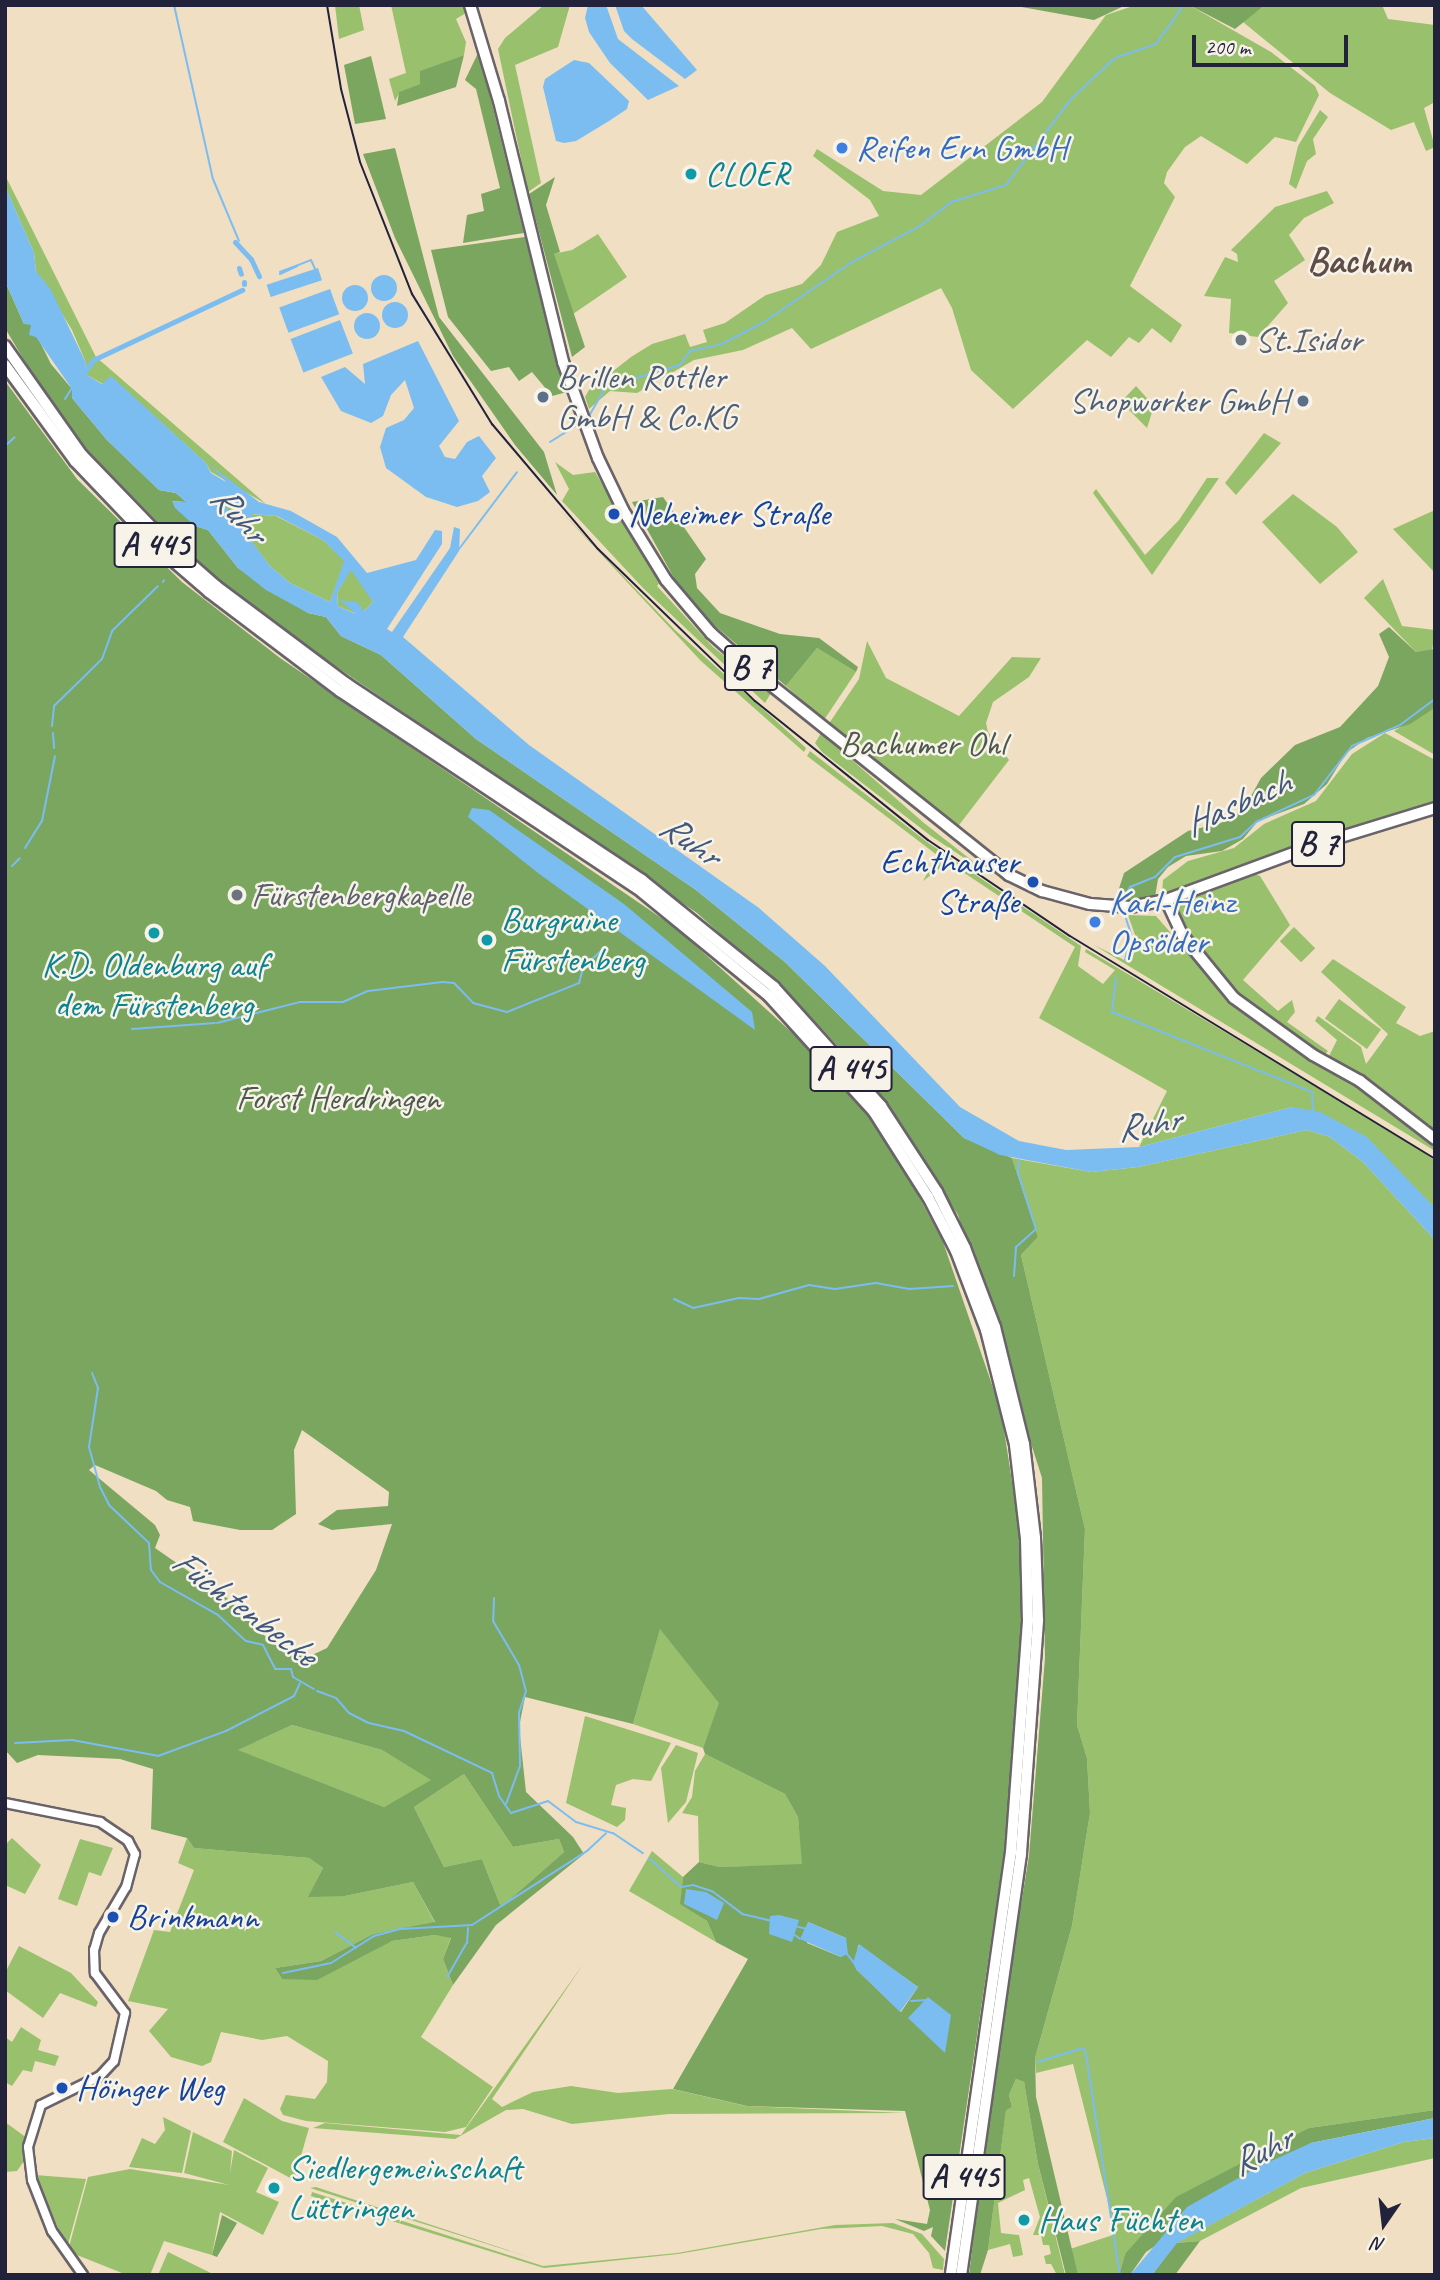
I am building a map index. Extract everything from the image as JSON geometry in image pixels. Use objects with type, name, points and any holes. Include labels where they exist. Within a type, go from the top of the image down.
[{"type":"highway","name":"A 445","points":[[5,346],[82,455],[166,542],[216,586],[347,684],[642,880],[774,987],[881,1106],[937,1192],[965,1248],[995,1327],[1022,1433],[1035,1538],[1038,1621],[1021,1854],[962,2272]]},
{"type":"highway","name":"A 445","points":[[5,365],[75,461],[158,548],[209,593],[340,691],[637,888],[769,996],[874,1112],[950,1240],[986,1330],[1003,1389],[1021,1492],[1028,1621],[1011,1852],[948,2274]]},
{"type":"main road","name":"B 7","points":[[470,5],[499,101],[563,362],[612,488],[666,580],[711,633],[756,673],[1009,875],[1074,901],[1145,905],[1166,901],[1318,844],[1435,808]]},
{"type":"main road","points":[[1166,901],[1173,918],[1242,1005],[1313,1055],[1360,1081],[1435,1139]]},
{"type":"main road","points":[[1145,905],[1173,918]]},
{"type":"street","points":[[5,1803],[100,1822],[128,1840],[135,1854],[126,1887],[99,1933],[94,1950],[95,1973],[125,2013],[114,2061],[100,2076],[41,2105],[28,2147],[32,2180],[52,2231],[83,2275]]},
{"type":"green space","points":[[335,5],[359,5],[364,30],[339,39]]},
{"type":"green space","points":[[391,5],[463,5],[466,13],[456,19],[466,42],[464,55],[421,71],[420,84],[400,92],[395,101],[389,79],[406,73]]},
{"type":"green space","points":[[544,5],[570,5],[558,47],[515,65],[541,183],[528,192],[498,49],[505,38]]},
{"type":"green space","points":[[1010,5],[1126,5],[1094,20]]},
{"type":"green space","points":[[1136,5],[1189,5],[1271,52],[1315,86],[1319,95],[1296,142],[1275,137],[1247,164],[1201,136],[1185,147],[1167,172],[1164,183],[1175,197],[1130,286],[1182,325],[1171,343],[1152,328],[1139,343],[1129,337],[1111,357],[1087,340],[1013,409],[971,370],[952,308],[941,288],[811,349],[792,328],[743,350],[694,360],[637,393],[610,391],[589,409],[585,397],[589,390],[631,357],[652,344],[685,334],[690,347],[707,342],[703,330],[725,323],[766,295],[802,284],[821,265],[837,232],[879,216],[870,200],[813,156],[817,149],[883,191],[921,195],[1042,102],[1106,15]]},
{"type":"green space","points":[[1189,5],[1265,5],[1235,29]]},
{"type":"green space","points":[[1265,5],[1382,5],[1388,19],[1435,25],[1435,102],[1424,108],[1435,147],[1426,151],[1414,122],[1391,130],[1330,93],[1243,22]]},
{"type":"green space","points":[[479,51],[524,233],[463,243],[467,215],[484,211],[481,194],[500,188],[476,89],[465,80]]},
{"type":"green space","points":[[464,55],[456,87],[397,106],[399,92],[420,84],[420,71]]},
{"type":"green space","points":[[371,56],[386,119],[355,124],[344,65]]},
{"type":"green space","points":[[1320,110],[1328,117],[1313,139],[1316,154],[1307,161],[1296,189],[1289,184],[1298,146]]},
{"type":"green space","points":[[395,148],[439,317],[544,452],[557,495],[515,445],[453,356],[395,238],[363,154]]},
{"type":"green space","points":[[5,175],[96,357],[266,504],[211,472],[206,463],[111,377],[103,384],[85,374],[86,363],[72,330],[36,271],[34,253],[5,186]]},
{"type":"green space","points":[[555,177],[546,205],[560,252],[554,254],[585,347],[572,357],[529,194]]},
{"type":"green space","points":[[1327,191],[1334,203],[1304,218],[1289,235],[1305,260],[1274,281],[1288,303],[1258,337],[1229,333],[1231,299],[1204,296],[1225,257],[1238,262],[1237,254],[1231,250],[1275,207]]},
{"type":"green space","points":[[598,234],[627,277],[573,314],[553,254],[572,250]]},
{"type":"green space","points":[[525,237],[567,392],[552,396],[532,372],[519,381],[509,367],[491,371],[448,317],[431,250]]},
{"type":"green space","points":[[5,281],[24,324],[31,324],[51,364],[72,389],[72,398],[107,440],[159,490],[176,493],[200,514],[185,502],[172,501],[195,526],[208,530],[238,568],[308,613],[326,617],[341,636],[381,655],[476,739],[696,890],[785,962],[964,1138],[1012,1158],[1038,1237],[1021,1255],[1085,1529],[1077,1725],[1087,1758],[1090,1813],[1072,1926],[1035,2058],[1036,2097],[1078,2275],[1066,2275],[1038,2164],[1024,2082],[1016,2079],[1009,2095],[1012,2107],[1006,2110],[988,2250],[980,2275],[969,2275],[994,2068],[1029,1856],[1045,1658],[1042,1478],[958,1215],[874,1085],[798,1003],[697,913],[309,648],[199,565],[78,440],[38,384],[5,328]]},
{"type":"green space","name":"Forst Herdringen","points":[[5,381],[77,479],[182,582],[280,658],[676,928],[808,1047],[857,1099],[900,1161],[943,1242],[1001,1411],[1021,1539],[1023,1619],[1004,1854],[945,2251],[931,2236],[933,2227],[924,2231],[895,2219],[927,2224],[930,2210],[905,2111],[747,2106],[673,2089],[748,1959],[716,1942],[707,1921],[680,1904],[683,1877],[699,1862],[720,1867],[802,1864],[798,1817],[785,1794],[705,1754],[703,1748],[719,1703],[660,1629],[633,1724],[525,1697],[519,1727],[526,1792],[573,1837],[584,1854],[496,1925],[453,1985],[443,1959],[451,1938],[435,1935],[392,1941],[317,1980],[282,1979],[275,1968],[321,1961],[373,1934],[435,1922],[413,1882],[345,1896],[308,1897],[323,1868],[309,1858],[194,1848],[187,1838],[151,1829],[153,1769],[120,1759],[38,1755],[17,1763],[5,1750]],"holes":[[[302,1430],[389,1492],[388,1506],[337,1510],[318,1524],[332,1530],[392,1524],[376,1570],[327,1648],[308,1657],[273,1644],[227,1598],[155,1548],[160,1535],[155,1525],[89,1470],[95,1465],[156,1491],[167,1500],[190,1507],[193,1521],[240,1530],[272,1530],[296,1514],[294,1450]],[[292,1725],[382,1750],[431,1780],[384,1807],[238,1750]],[[464,1774],[513,1847],[559,1839],[564,1852],[501,1907],[482,1859],[444,1867],[414,1807]],[[808,1922],[846,1938],[841,1957],[807,1943]],[[858,1945],[918,1987],[901,2012],[856,1969]]]},
{"type":"green space","points":[[1136,386],[1154,406],[1147,428],[1121,402]]},
{"type":"green space","points":[[1264,433],[1281,443],[1236,495],[1225,483]]},
{"type":"green space","points":[[555,462],[573,475],[595,472],[660,582],[657,586],[713,647],[771,693],[765,703],[643,588],[562,501],[569,489]]},
{"type":"green space","points":[[1207,478],[1219,478],[1152,575],[1093,493],[1096,489],[1145,555],[1179,520]]},
{"type":"green space","points":[[1293,494],[1337,527],[1358,552],[1320,584],[1262,522]]},
{"type":"green space","points":[[663,497],[706,559],[695,574],[697,588],[720,613],[780,634],[819,638],[858,667],[856,672],[817,648],[786,686],[708,620],[674,578],[632,502]]},
{"type":"green space","points":[[222,503],[252,519],[251,514],[276,516],[323,540],[345,561],[330,602],[290,583],[270,566]]},
{"type":"green space","points":[[556,506],[675,630],[806,748],[804,752],[701,661]]},
{"type":"green space","points":[[1435,510],[1435,573],[1393,529]]},
{"type":"green space","points":[[350,570],[355,571],[373,602],[364,611],[355,608],[357,614],[338,606],[337,593]]},
{"type":"green space","points":[[1383,579],[1402,626],[1435,630],[1432,651],[1416,652],[1364,598]]},
{"type":"green space","points":[[1389,627],[1416,652],[1435,649],[1435,707],[1410,724],[1367,738],[1346,753],[1327,784],[1304,804],[1258,821],[1243,839],[1222,851],[1186,856],[1168,867],[1158,879],[1155,897],[1115,901],[1124,873],[1188,831],[1221,823],[1245,807],[1261,778],[1295,745],[1340,727],[1378,686],[1389,657],[1379,634]]},
{"type":"green space","name":"Bachumer Ohl","points":[[867,641],[886,678],[959,716],[1012,657],[1041,658],[1029,677],[993,702],[986,723],[988,732],[1009,760],[956,829],[828,725],[859,679]]},
{"type":"green space","points":[[817,648],[856,672],[824,720],[786,686]]},
{"type":"green space","points":[[1435,707],[1435,755],[1394,731]]},
{"type":"green space","points":[[821,733],[924,823],[993,877],[931,836],[822,752],[815,743]]},
{"type":"green space","points":[[1385,733],[1435,760],[1435,804],[1162,894],[1163,880],[1188,861],[1234,848],[1264,824],[1316,801],[1352,754]]},
{"type":"green space","points":[[810,751],[927,842],[1081,946],[1078,966],[1103,984],[1115,970],[1085,952],[1086,949],[1417,1147],[1435,1161],[1435,1208],[1403,1178],[1292,1107],[1139,1147],[1167,1091],[1039,1018],[1075,947],[948,862],[923,881],[937,855],[807,756]]},
{"type":"green space","points":[[1251,873],[1260,876],[1290,925],[1243,980],[1278,1011],[1292,1000],[1295,1012],[1287,1022],[1328,1051],[1324,1056],[1238,997],[1183,929],[1178,909],[1181,902]]},
{"type":"green space","points":[[1128,915],[1156,916],[1230,1001],[1269,1032],[1368,1094],[1435,1144],[1435,1151],[1094,945],[1130,963],[1135,935]]},
{"type":"green space","points":[[1294,927],[1315,948],[1301,962],[1280,941]]},
{"type":"green space","points":[[1333,959],[1406,1007],[1396,1023],[1420,1036],[1435,1031],[1435,1132],[1328,1058],[1337,1040],[1315,1021],[1318,1016],[1361,1047],[1366,1064],[1388,1034],[1321,972]]},
{"type":"green space","points":[[1339,999],[1381,1030],[1367,1049],[1325,1018]]},
{"type":"green space","points":[[1307,1130],[1330,1137],[1363,1162],[1435,1240],[1435,2110],[1309,2128],[1125,2254],[1119,2275],[1078,2275],[1070,2249],[1116,2234],[1073,2064],[1036,2073],[1035,2058],[1072,1926],[1090,1813],[1087,1758],[1077,1725],[1085,1529],[1021,1255],[1038,1237],[1012,1158],[1091,1172],[1138,1167]]},
{"type":"green space","points":[[660,1628],[720,1703],[703,1748],[633,1724]]},
{"type":"green space","points":[[585,1716],[671,1743],[651,1781],[633,1779],[616,1785],[611,1805],[626,1808],[625,1820],[617,1827],[566,1803]]},
{"type":"green space","points":[[292,1725],[382,1750],[432,1780],[384,1807],[237,1750]]},
{"type":"green space","points":[[676,1745],[698,1753],[686,1802],[668,1823],[661,1768]]},
{"type":"green space","points":[[705,1754],[785,1794],[798,1817],[803,1865],[720,1867],[699,1862],[698,1816],[682,1813],[692,1797],[695,1771]]},
{"type":"green space","points":[[464,1774],[513,1847],[559,1839],[564,1852],[501,1907],[482,1859],[444,1867],[414,1807]]},
{"type":"green space","points":[[12,1838],[41,1865],[25,1894],[5,1885],[5,1845]]},
{"type":"green space","points":[[187,1838],[194,1848],[309,1858],[323,1868],[309,1896],[345,1896],[413,1882],[435,1923],[373,1934],[321,1961],[275,1968],[282,1979],[392,1941],[435,1935],[451,1937],[443,1959],[453,1985],[421,2037],[493,2087],[466,2127],[445,2132],[306,2121],[283,2115],[280,2109],[286,2095],[315,2099],[327,2082],[328,2061],[287,2036],[262,2040],[221,2032],[211,2062],[202,2066],[171,2057],[149,2031],[168,2009],[128,2001],[154,1930],[170,1932],[194,1870],[178,1863]]},
{"type":"green space","points":[[80,1839],[113,1848],[101,1876],[89,1872],[77,1906],[58,1899]]},
{"type":"green space","points":[[652,1851],[683,1877],[681,1904],[707,1921],[716,1942],[629,1891]]},
{"type":"green space","points":[[19,1946],[71,1973],[98,2002],[96,2007],[60,1993],[43,2018],[5,1990],[5,1973]]},
{"type":"green space","points":[[584,1963],[492,2099],[502,2107],[533,2092],[571,2086],[618,2093],[672,2089],[746,2106],[905,2113],[669,2114],[572,2124],[523,2109],[506,2110],[455,2139],[313,2128],[325,2123],[461,2135]]},
{"type":"green space","points":[[21,2027],[41,2040],[38,2050],[59,2056],[55,2066],[35,2061],[32,2072],[23,2070],[12,2086],[5,2082],[5,2037],[12,2042]]},
{"type":"green space","points":[[1016,2079],[1024,2082],[1038,2164],[1065,2275],[1057,2275],[1051,2264],[1046,2264],[1044,2256],[1051,2254],[1049,2245],[1043,2245],[1041,2235],[1033,2235],[1040,2217],[1029,2178],[1023,2180],[1025,2190],[998,2203],[1001,2233],[1019,2235],[1023,2255],[1013,2257],[1010,2244],[988,2250],[1006,2109],[1012,2107],[1009,2095]]},
{"type":"green space","points":[[244,2098],[282,2121],[309,2128],[294,2180],[223,2142]]},
{"type":"green space","points":[[1435,2110],[1435,2118],[1311,2143],[1146,2252],[1130,2275],[1119,2275],[1125,2254],[1176,2197],[1309,2128]]},
{"type":"green space","points":[[163,2117],[191,2131],[182,2173],[129,2167],[142,2138],[155,2144],[165,2130]]},
{"type":"green space","points":[[5,2122],[27,2138],[24,2161],[17,2171],[5,2172]]},
{"type":"green space","points":[[193,2132],[232,2151],[230,2173],[234,2150],[268,2168],[256,2192],[279,2202],[263,2235],[220,2212],[212,2255],[164,2241],[150,2275],[127,2275],[72,2253],[69,2247],[88,2177],[130,2169],[229,2185],[184,2173]]},
{"type":"green space","points":[[1435,2138],[1435,2158],[1301,2188],[1200,2241],[1176,2243],[1305,2173],[1404,2142]]},
{"type":"green space","points":[[35,2175],[86,2179],[67,2248]]},
{"type":"green space","points":[[316,2187],[337,2194],[538,2260],[310,2188]]},
{"type":"green space","points":[[312,2192],[543,2266],[677,2253],[835,2225],[893,2223],[922,2234],[944,2259],[943,2270],[933,2268],[929,2253],[913,2234],[882,2226],[821,2229],[678,2254],[544,2268],[311,2196]]},
{"type":"green space","points":[[222,2215],[237,2223],[217,2257],[212,2255]]},
{"type":"green space","points":[[1200,2241],[1175,2275],[1152,2275],[1176,2243]]},
{"type":"green space","points":[[168,2252],[215,2275],[158,2275]]},
{"type":"water","points":[[588,5],[606,5],[618,39],[679,86],[648,100],[610,63],[589,32],[585,18]]},
{"type":"water","points":[[615,5],[641,5],[697,70],[685,79],[632,39],[624,31]]},
{"type":"water","points":[[574,60],[589,63],[629,101],[627,109],[609,121],[576,141],[564,143],[556,141],[543,87],[545,79]]},
{"type":"water","points":[[5,186],[34,253],[36,271],[51,290],[86,363],[85,374],[102,384],[111,376],[206,463],[211,473],[226,482],[210,465],[259,502],[291,511],[337,537],[367,573],[416,560],[435,530],[442,531],[442,544],[387,629],[392,632],[450,548],[454,527],[460,529],[459,551],[403,637],[529,745],[759,908],[825,966],[960,1107],[1019,1141],[1066,1150],[1139,1147],[1292,1107],[1320,1112],[1367,1137],[1435,1208],[1435,1240],[1363,1162],[1330,1137],[1307,1130],[1138,1167],[1091,1172],[1000,1155],[964,1138],[785,962],[696,890],[476,739],[381,655],[341,636],[326,617],[308,613],[266,590],[238,568],[208,530],[195,526],[175,508],[172,501],[186,502],[176,493],[159,490],[107,440],[72,398],[72,389],[36,337],[29,335],[31,325],[24,324],[5,281]],"holes":[[[223,503],[253,520],[252,514],[277,516],[323,540],[344,561],[330,602],[290,583],[270,566]],[[351,570],[373,602],[364,611],[357,602],[340,600],[356,614],[338,606],[337,593]]]},
{"type":"water","points":[[318,268],[322,280],[271,297],[267,285]]},
{"type":"water","points":[[384,275],[393,279],[397,288],[393,297],[384,301],[375,297],[371,288],[375,279]]},
{"type":"water","points":[[355,285],[364,289],[368,298],[364,307],[355,311],[346,307],[342,298],[346,289]]},
{"type":"water","points":[[330,289],[339,314],[288,333],[279,307]]},
{"type":"water","points":[[395,302],[404,306],[408,315],[404,324],[395,328],[386,324],[382,315],[386,306]]},
{"type":"water","points":[[367,313],[376,317],[380,326],[376,335],[367,339],[358,335],[354,326],[358,317]]},
{"type":"water","points":[[340,320],[353,354],[303,373],[291,339]]},
{"type":"water","points":[[418,341],[459,421],[439,446],[445,457],[455,459],[467,442],[479,436],[496,458],[482,476],[490,492],[478,501],[457,507],[426,497],[386,468],[380,447],[386,428],[404,420],[414,408],[405,380],[391,395],[383,416],[371,423],[341,411],[321,377],[345,367],[365,384],[363,364]]},
{"type":"water","points":[[472,808],[489,810],[624,904],[752,1012],[755,1030],[538,873],[468,817]]},
{"type":"water","points":[[686,1889],[706,1892],[724,1903],[717,1920],[684,1904]]},
{"type":"water","points":[[779,1915],[799,1920],[792,1942],[769,1934],[770,1916]]},
{"type":"water","points":[[808,1922],[846,1938],[848,1954],[841,1957],[800,1939]]},
{"type":"water","points":[[859,1944],[918,1987],[900,2012],[856,1969],[853,1963]]},
{"type":"water","points":[[928,1997],[951,2015],[945,2053],[908,2018]]},
{"type":"water","points":[[1435,2118],[1435,2138],[1404,2142],[1305,2173],[1177,2243],[1152,2275],[1130,2275],[1187,2207],[1258,2167],[1311,2143]]},
{"type":"waterway","points":[[174,5],[213,179],[239,241]]},
{"type":"waterway","points":[[921,225],[951,202],[1006,185],[1071,99],[1115,58],[1156,44],[1183,6]]},
{"type":"waterway","points":[[589,416],[606,387],[680,365],[690,351],[722,344],[764,322],[852,262],[920,226]]},
{"type":"waterway","points":[[235,242],[251,259],[259,276]]},
{"type":"waterway","points":[[280,272],[311,260],[315,269]]},
{"type":"waterway","points":[[280,274],[297,266]]},
{"type":"waterway","points":[[239,268],[241,274]]},
{"type":"waterway","points":[[83,374],[93,360],[242,290]]},
{"type":"waterway","points":[[65,399],[72,388]]},
{"type":"waterway","points":[[550,442],[582,422]]},
{"type":"waterway","points":[[5,446],[15,437]]},
{"type":"waterway","points":[[459,549],[517,472]]},
{"type":"waterway","name":"Ruhr","points":[[229,546],[254,573]]},
{"type":"waterway","points":[[52,726],[54,706],[102,659],[112,631],[158,586]]},
{"type":"waterway","name":"Hasbach","points":[[1124,898],[1130,887],[1155,877],[1175,857],[1240,837],[1256,822],[1314,795],[1352,746],[1400,725],[1435,699]]},
{"type":"waterway","points":[[53,733],[54,748]]},
{"type":"waterway","points":[[25,848],[42,821],[55,756]]},
{"type":"waterway","points":[[12,866],[20,858]]},
{"type":"waterway","name":"Hasbach","points":[[1125,960],[1131,934],[1126,919]]},
{"type":"waterway","points":[[217,1023],[300,1002],[343,1002],[368,991],[442,982],[454,983],[473,1003],[507,1012],[579,983],[583,968],[605,947]]},
{"type":"waterway","name":"Hasbach","points":[[1116,978],[1112,1012],[1312,1092],[1313,1113]]},
{"type":"waterway","points":[[132,1029],[215,1023]]},
{"type":"waterway","points":[[1014,1276],[1016,1247],[1036,1229],[1018,1173],[1019,1160]]},
{"type":"waterway","points":[[674,1299],[693,1308],[739,1298],[759,1299],[809,1285],[835,1289],[876,1283],[909,1289],[953,1286]]},
{"type":"waterway","name":"Füchtenbecke","points":[[92,1373],[98,1388],[89,1447],[100,1487],[109,1505],[149,1543],[151,1570],[160,1582],[218,1615],[246,1641],[263,1645],[275,1669],[291,1669],[293,1677],[314,1689]]},
{"type":"waterway","points":[[494,1598],[493,1621],[519,1665],[526,1691],[519,1712],[520,1766],[506,1804]]},
{"type":"waterway","points":[[15,1743],[72,1740],[158,1756],[226,1731],[294,1696],[300,1683]]},
{"type":"waterway","name":"Füchtenbecke","points":[[317,1691],[336,1698],[349,1713],[369,1723],[404,1731],[492,1773],[499,1796],[511,1813],[548,1801],[576,1822],[613,1833],[643,1853]]},
{"type":"waterway","points":[[283,1973],[331,1963],[374,1936],[400,1929],[472,1925],[587,1851],[606,1833]]},
{"type":"waterway","name":"Füchtenbecke","points":[[649,1858],[681,1887],[693,1885],[712,1891],[742,1914],[769,1920]]},
{"type":"waterway","name":"Füchtenbecke","points":[[795,1926],[807,1929]]},
{"type":"waterway","points":[[447,1977],[467,1943],[468,1928]]},
{"type":"waterway","points":[[335,1932],[356,1948]]},
{"type":"waterway","points":[[795,1935],[800,1939]]},
{"type":"waterway","name":"Füchtenbecke","points":[[847,1954],[854,1963]]},
{"type":"waterway","name":"Füchtenbecke","points":[[911,2001],[928,2000]]},
{"type":"waterway","name":"Füchtenbecke","points":[[1038,2062],[1083,2048],[1086,2054],[1120,2275]]},
{"type":"railway","points":[[327,5],[341,89],[360,162],[412,294],[492,424],[597,548],[755,701],[928,840],[1070,936],[1435,1159]]},
{"type":"place","name":"Reifen Ern GmbH","points":[[842,148]]},
{"type":"place","name":"CLOER","points":[[691,174]]},
{"type":"place","name":"St.Isidor","points":[[1241,340]]},
{"type":"place","name":"Brillen Rottler GmbH & Co.KG","points":[[543,397]]},
{"type":"place","name":"Shopworker GmbH","points":[[1303,401]]},
{"type":"place","name":"Neheimer Straße","points":[[614,514]]},
{"type":"place","name":"Echthauser Straße","points":[[1033,882]]},
{"type":"place","name":"Fürstenbergkapelle","points":[[237,895]]},
{"type":"place","name":"Karl-Heinz Opsölder","points":[[1095,922]]},
{"type":"place","name":"K.D. Oldenburg auf dem Fürstenberg","points":[[154,933]]},
{"type":"place","name":"Burgruine Fürstenberg","points":[[487,940]]},
{"type":"place","name":"Brinkmann","points":[[113,1917]]},
{"type":"place","name":"Höinger Weg","points":[[62,2088]]},
{"type":"place","name":"Siedlergemeinschaft Lüttringen","points":[[274,2188]]},
{"type":"place","name":"Haus Füchten","points":[[1024,2220]]},
{"type":"district","name":"Bachum","points":[[1359,261]]}]
